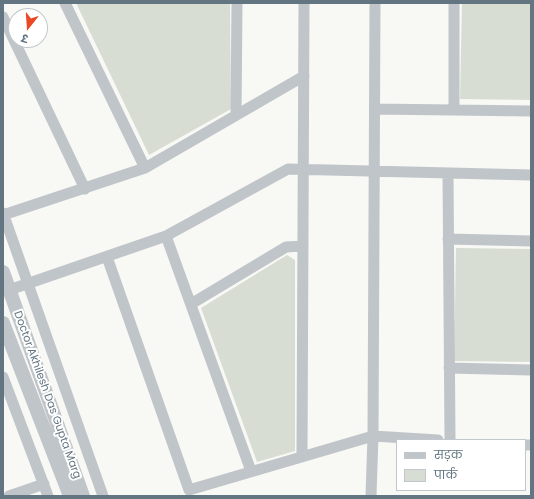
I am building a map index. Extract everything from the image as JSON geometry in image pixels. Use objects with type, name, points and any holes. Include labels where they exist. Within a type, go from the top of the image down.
[{"type":"street","points":[[65,3],[145,168]]},
{"type":"street","points":[[236,115],[238,3]]},
{"type":"street","points":[[302,456],[304,3]]},
{"type":"street","points":[[371,496],[373,436],[375,3]]},
{"type":"street","points":[[454,3],[454,110]]},
{"type":"street","points":[[3,17],[85,188]]},
{"type":"street","points":[[103,496],[3,214],[145,168],[304,76]]},
{"type":"street","points":[[375,109],[531,111]]},
{"type":"street","points":[[9,290],[166,236],[288,169],[531,175]]},
{"type":"street","points":[[448,173],[450,439]]},
{"type":"street","points":[[166,236],[251,471]]},
{"type":"street","points":[[448,239],[531,241]]},
{"type":"street","points":[[191,304],[286,247],[303,246]]},
{"type":"street","points":[[106,256],[189,490],[373,436],[422,439]]},
{"type":"street","name":"Doctor Akhilesh Das Gupta Marg","points":[[3,272],[83,496]]},
{"type":"street","name":"Doctor Akhilesh Das Gupta Marg","points":[[3,323],[70,496]]},
{"type":"street","points":[[449,368],[531,370]]},
{"type":"street","points":[[3,377],[48,496]]},
{"type":"street","points":[[20,422],[55,419]]},
{"type":"street","points":[[9,496],[44,484]]},
{"type":"green space","points":[[76,3],[230,3],[231,109],[149,155]]},
{"type":"green space","points":[[462,3],[531,3],[531,100],[460,99]]},
{"type":"green space","points":[[456,248],[531,249],[531,362],[454,361]]},
{"type":"green space","points":[[287,255],[295,260],[295,451],[257,462],[201,308]]}]
